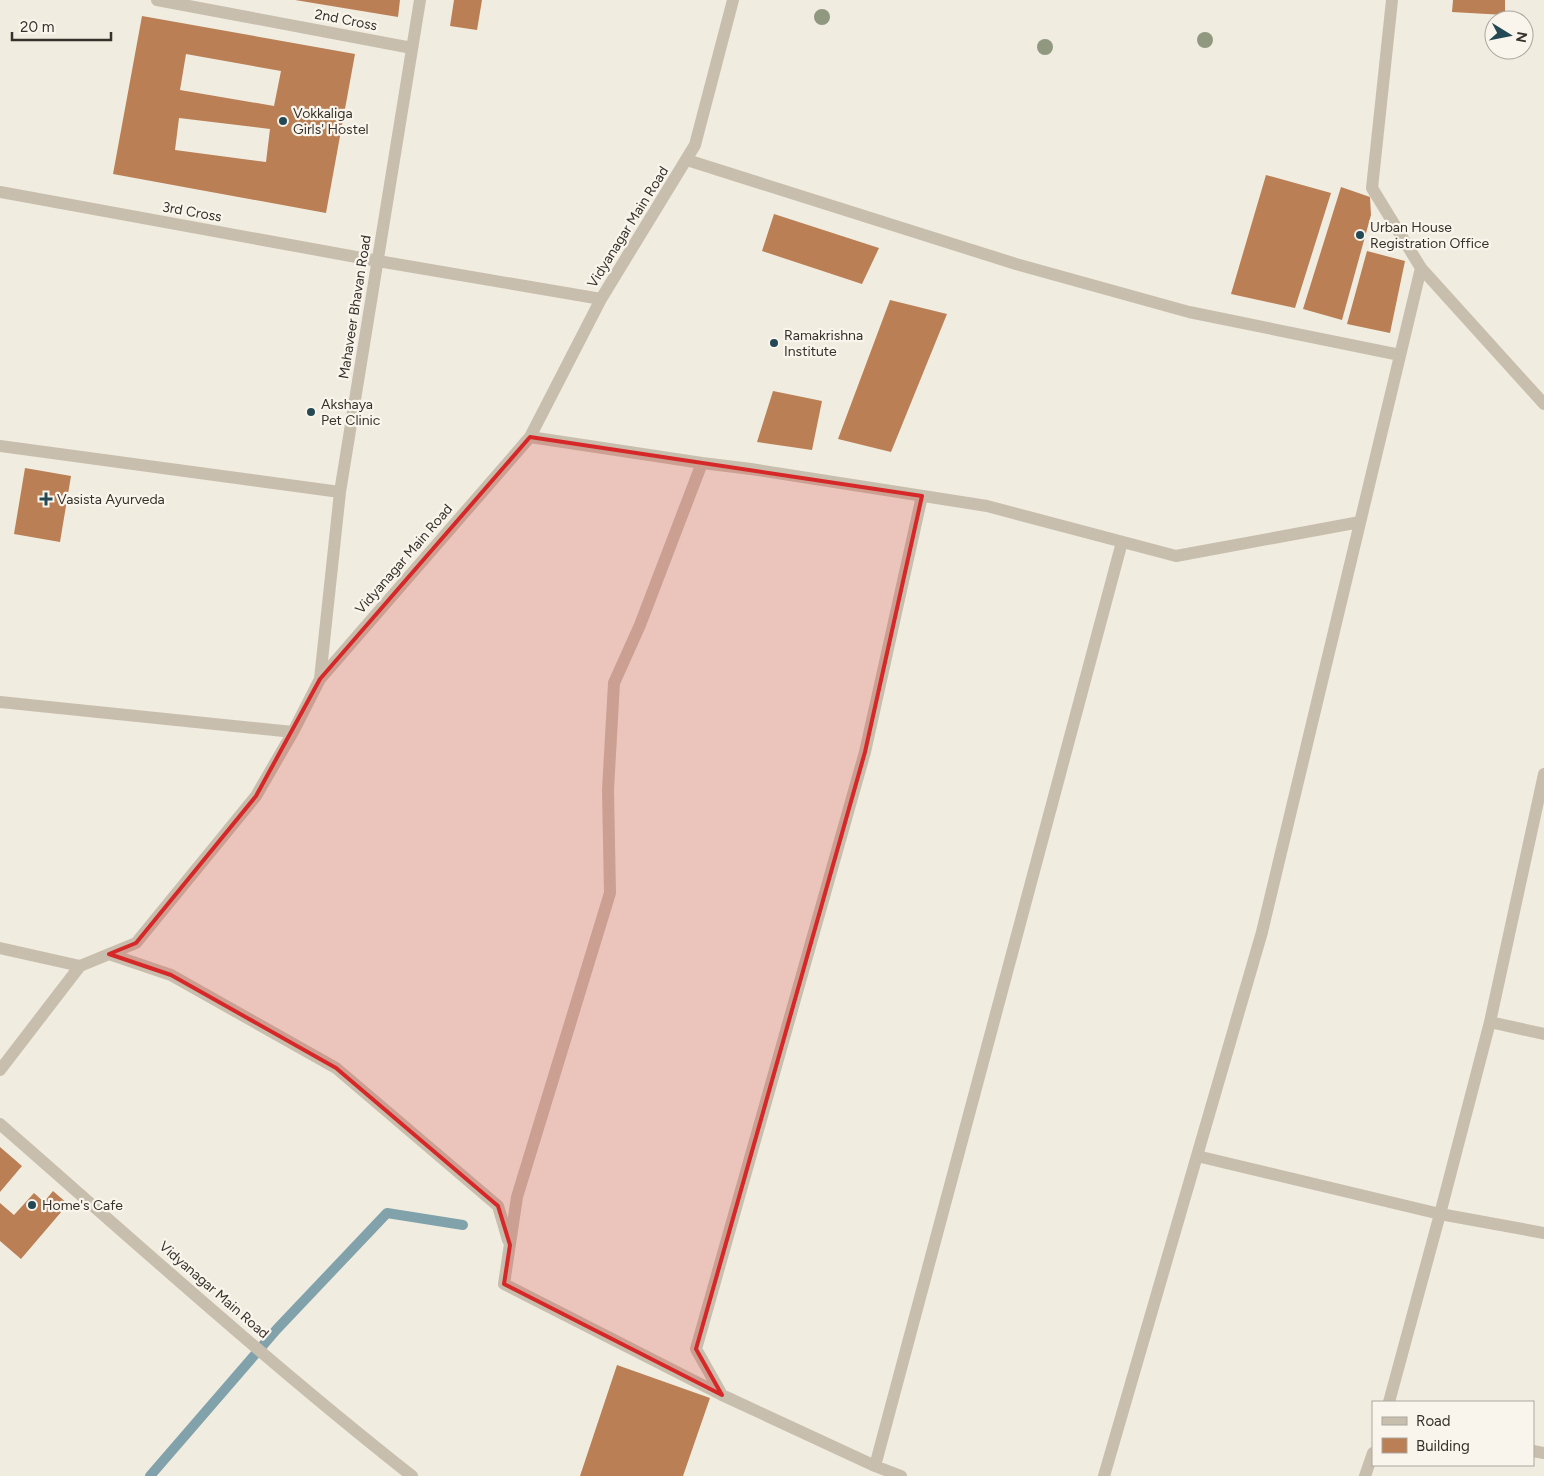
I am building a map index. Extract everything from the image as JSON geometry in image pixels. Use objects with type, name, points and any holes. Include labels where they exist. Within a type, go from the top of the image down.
[{"type":"street","name":"2nd Cross","points":[[157,0],[412,48]]},
{"type":"street","name":"Mahaveer Bhavan Road","points":[[320,679],[340,492],[420,0]]},
{"type":"street","name":"Vidyanagar Main Road","points":[[0,1070],[80,966],[136,943],[256,796],[293,732],[320,679],[530,437],[601,299],[695,145],[733,0]]},
{"type":"street","points":[[1392,0],[1372,188],[1421,268],[1544,404]]},
{"type":"street","points":[[687,160],[1016,264],[1189,312],[1400,355]]},
{"type":"street","name":"3rd Cross","points":[[0,192],[378,261],[601,299]]},
{"type":"street","points":[[1104,1476],[1262,932],[1421,268]]},
{"type":"street","points":[[530,437],[987,506],[1176,556],[1360,522]]},
{"type":"street","points":[[0,446],[340,492]]},
{"type":"street","points":[[702,463],[640,625],[614,683],[608,790],[610,893],[517,1197],[504,1284],[722,1395],[875,1466],[901,1476]]},
{"type":"street","points":[[722,1395],[696,1349],[865,752],[922,496]]},
{"type":"street","points":[[875,1466],[1122,542]]},
{"type":"street","points":[[0,702],[293,732]]},
{"type":"street","points":[[1389,1401],[1440,1214],[1538,833],[1544,774]]},
{"type":"street","points":[[0,948],[80,966]]},
{"type":"street","points":[[109,954],[171,975],[336,1068],[498,1206],[510,1245]]},
{"type":"street","points":[[1490,1022],[1544,1034]]},
{"type":"street","name":"Vidyanagar Main Road","points":[[0,1124],[247,1339],[412,1476]]},
{"type":"street","points":[[1197,1156],[1440,1214],[1544,1233]]},
{"type":"street","points":[[1365,1476],[1372,1456]]},
{"type":"highlighted area","points":[[530,437],[922,496],[865,752],[696,1349],[722,1395],[504,1284],[510,1245],[498,1206],[336,1068],[171,975],[109,954],[136,943],[256,796],[320,679]]},
{"type":"building","points":[[295,0],[400,0],[398,17]]},
{"type":"building","points":[[454,0],[482,0],[477,30],[450,26]]},
{"type":"building","points":[[1453,0],[1505,0],[1505,10],[1484,10],[1484,14],[1452,12]]},
{"type":"building","points":[[142,16],[355,54],[326,213],[113,174]],"holes":[[[186,54],[281,71],[274,106],[180,90]],[[179,118],[270,129],[266,162],[175,150]]]},
{"type":"building","points":[[1266,175],[1331,193],[1295,308],[1231,294]]},
{"type":"building","points":[[1341,187],[1370,197],[1371,215],[1342,320],[1303,309]]},
{"type":"building","points":[[774,214],[879,248],[862,284],[762,251]]},
{"type":"building","points":[[1367,251],[1405,261],[1390,333],[1347,324]]},
{"type":"building","points":[[890,300],[947,314],[891,452],[838,439]]},
{"type":"building","points":[[773,391],[822,401],[812,450],[757,442]]},
{"type":"building","points":[[25,468],[71,476],[60,542],[14,534]]},
{"type":"building","points":[[0,1147],[22,1166],[0,1192]]},
{"type":"building","points":[[53,1191],[68,1204],[21,1259],[0,1241],[0,1203],[14,1215],[34,1193],[44,1202]]},
{"type":"building","points":[[617,1365],[710,1398],[683,1476],[580,1476]]},
{"type":"waterway","points":[[150,1476],[277,1329],[387,1213],[463,1225]]},
{"type":"place","name":"Vokkaliga Girls' Hostel","points":[[283,121]]},
{"type":"place","name":"Urban House Registration Office","points":[[1360,235]]},
{"type":"place","name":"Ramakrishna Institute","points":[[774,343]]},
{"type":"place","name":"Akshaya Pet Clinic","points":[[311,412]]},
{"type":"place","name":"Vasista Ayurveda","points":[[46,499]]},
{"type":"place","name":"Home's Cafe","points":[[32,1205]]}]
